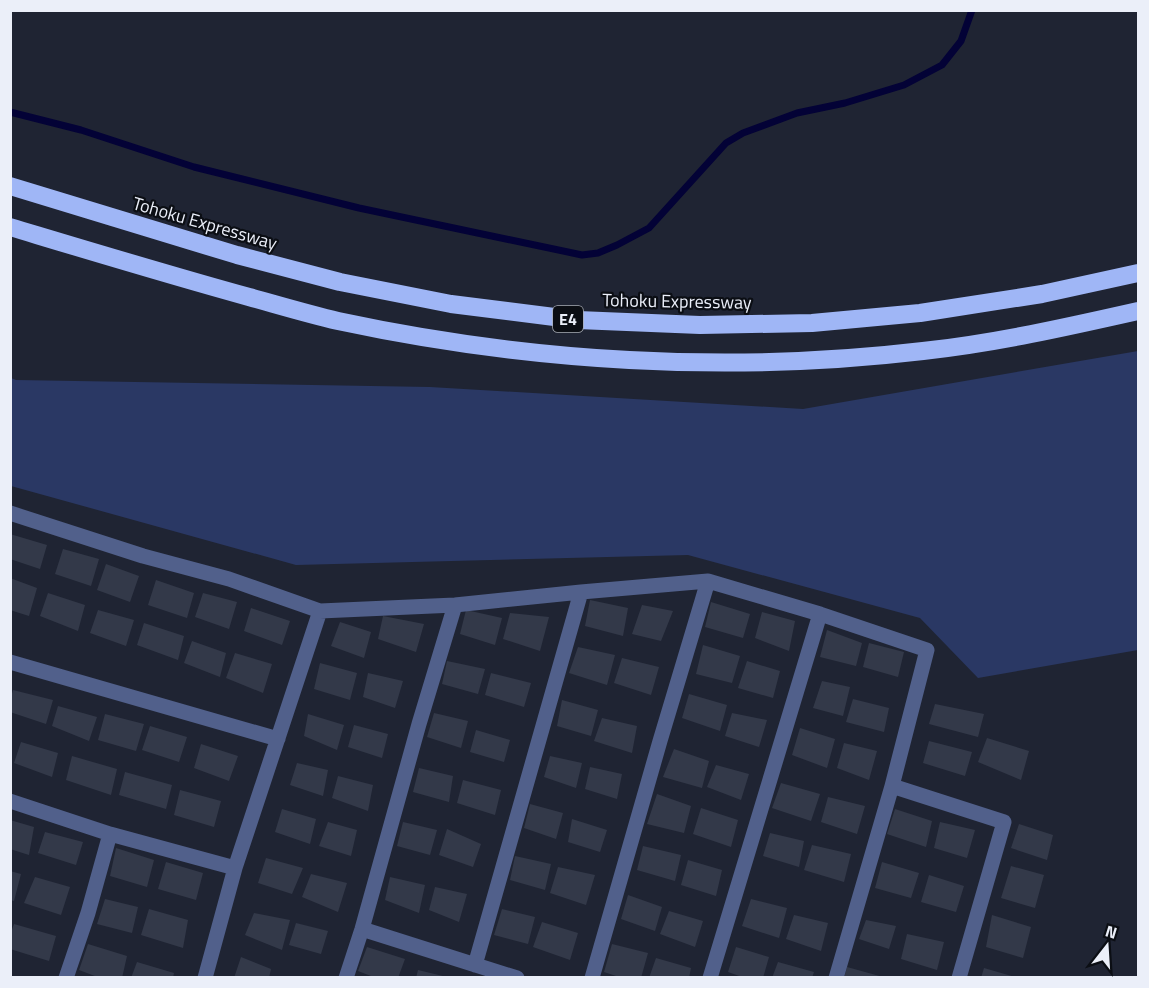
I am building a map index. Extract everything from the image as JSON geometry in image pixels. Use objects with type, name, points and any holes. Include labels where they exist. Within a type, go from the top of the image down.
[{"type":"highway","name":"Tohoku Expressway","points":[[10,186],[237,255],[340,282],[451,304],[578,320],[700,325],[822,322],[920,313],[1042,294],[1138,273]]},
{"type":"highway","name":"E4","points":[[10,227],[205,285],[336,320],[447,341],[576,356],[703,363],[814,360],[924,351],[1049,331],[1138,311]]},
{"type":"street","points":[[10,513],[143,556],[229,579],[320,611],[455,605],[708,581],[820,614],[927,650],[892,786],[836,978]]},
{"type":"street","points":[[592,978],[708,581]]},
{"type":"street","points":[[475,965],[581,592]]},
{"type":"street","points":[[346,978],[455,605]]},
{"type":"street","points":[[205,978],[235,868],[320,611]]},
{"type":"street","points":[[710,978],[820,614]]},
{"type":"street","points":[[10,662],[278,739]]},
{"type":"street","points":[[892,786],[1004,822],[959,978]]},
{"type":"street","points":[[10,801],[110,834],[235,868]]},
{"type":"street","points":[[66,978],[88,913],[110,834]]},
{"type":"street","points":[[362,929],[517,978]]},
{"type":"shaded area","points":[[1138,351],[1138,650],[978,678],[920,618],[688,555],[296,565],[11,486],[11,378],[16,380],[430,387],[803,409]]},
{"type":"building","points":[[10,534],[47,545],[40,569],[10,559]]},
{"type":"building","points":[[63,549],[99,559],[91,586],[55,574]]},
{"type":"building","points":[[106,564],[139,576],[130,602],[97,590]]},
{"type":"building","points":[[10,578],[37,588],[29,616],[10,610]]},
{"type":"building","points":[[156,580],[194,593],[187,618],[148,605]]},
{"type":"building","points":[[48,593],[85,605],[78,631],[40,616]]},
{"type":"building","points":[[203,593],[237,602],[229,629],[195,617]]},
{"type":"building","points":[[590,600],[628,608],[623,636],[585,626]]},
{"type":"building","points":[[711,602],[750,614],[743,638],[705,627]]},
{"type":"building","points":[[642,605],[673,611],[661,641],[632,634]]},
{"type":"building","points":[[251,608],[290,621],[282,645],[244,631]]},
{"type":"building","points":[[98,610],[134,620],[126,646],[90,633]]},
{"type":"building","points":[[466,610],[502,618],[495,645],[460,634]]},
{"type":"building","points":[[762,612],[795,621],[789,651],[755,638]]},
{"type":"building","points":[[510,613],[549,617],[540,651],[503,639]]},
{"type":"building","points":[[383,616],[424,624],[416,652],[378,639]]},
{"type":"building","points":[[340,622],[371,632],[364,658],[331,646]]},
{"type":"building","points":[[144,623],[184,636],[178,660],[137,645]]},
{"type":"building","points":[[827,630],[862,643],[856,666],[820,657]]},
{"type":"building","points":[[192,641],[226,653],[220,677],[184,663]]},
{"type":"building","points":[[869,643],[904,652],[898,677],[863,667]]},
{"type":"building","points":[[703,645],[740,656],[732,683],[696,674]]},
{"type":"building","points":[[578,647],[615,655],[607,685],[569,673]]},
{"type":"building","points":[[235,653],[272,664],[263,693],[226,678]]},
{"type":"building","points":[[622,658],[659,667],[651,695],[614,683]]},
{"type":"building","points":[[447,661],[485,669],[478,694],[442,684]]},
{"type":"building","points":[[747,661],[780,671],[773,698],[738,688]]},
{"type":"building","points":[[320,663],[357,673],[350,700],[314,689]]},
{"type":"building","points":[[368,673],[403,681],[395,708],[363,697]]},
{"type":"building","points":[[491,673],[531,683],[524,707],[485,695]]},
{"type":"building","points":[[822,681],[850,687],[843,716],[813,708]]},
{"type":"building","points":[[13,690],[53,700],[46,724],[10,712]]},
{"type":"building","points":[[689,694],[727,705],[720,731],[682,718]]},
{"type":"building","points":[[853,699],[889,708],[884,732],[846,722]]},
{"type":"building","points":[[562,700],[598,710],[591,736],[557,726]]},
{"type":"building","points":[[935,704],[984,714],[978,737],[929,724]]},
{"type":"building","points":[[58,706],[97,717],[89,741],[52,726]]},
{"type":"building","points":[[434,713],[468,721],[461,748],[427,737]]},
{"type":"building","points":[[732,713],[767,720],[759,747],[725,736]]},
{"type":"building","points":[[105,714],[144,724],[136,751],[98,740]]},
{"type":"building","points":[[308,714],[344,725],[337,750],[304,736]]},
{"type":"building","points":[[602,718],[637,726],[632,753],[594,741]]},
{"type":"building","points":[[354,725],[388,734],[382,758],[348,747]]},
{"type":"building","points":[[150,726],[187,737],[179,762],[142,750]]},
{"type":"building","points":[[800,728],[835,739],[827,768],[792,755]]},
{"type":"building","points":[[476,730],[510,740],[504,762],[470,752]]},
{"type":"building","points":[[987,738],[1029,751],[1021,780],[978,762]]},
{"type":"building","points":[[929,741],[972,752],[965,776],[923,763]]},
{"type":"building","points":[[21,742],[58,753],[52,777],[14,763]]},
{"type":"building","points":[[844,743],[877,751],[869,780],[837,768]]},
{"type":"building","points":[[201,744],[238,756],[229,781],[194,768]]},
{"type":"building","points":[[674,749],[709,761],[702,788],[663,777]]},
{"type":"building","points":[[72,756],[117,769],[111,795],[66,780]]},
{"type":"building","points":[[550,756],[582,763],[576,788],[544,777]]},
{"type":"building","points":[[297,763],[328,770],[323,796],[290,785]]},
{"type":"building","points":[[716,765],[749,774],[741,800],[707,787]]},
{"type":"building","points":[[590,767],[622,774],[617,799],[585,789]]},
{"type":"building","points":[[419,768],[453,776],[449,802],[413,792]]},
{"type":"building","points":[[125,772],[172,785],[166,809],[119,795]]},
{"type":"building","points":[[338,776],[373,785],[368,811],[332,798]]},
{"type":"building","points":[[463,780],[501,790],[495,815],[457,803]]},
{"type":"building","points":[[781,783],[820,794],[811,821],[772,808]]},
{"type":"building","points":[[180,790],[221,801],[214,827],[174,815]]},
{"type":"building","points":[[657,794],[691,806],[684,833],[647,824]]},
{"type":"building","points":[[828,797],[865,806],[857,834],[821,822]]},
{"type":"building","points":[[530,804],[563,813],[556,839],[524,828]]},
{"type":"building","points":[[701,808],[738,820],[731,847],[693,834]]},
{"type":"building","points":[[282,809],[316,819],[310,844],[275,832]]},
{"type":"building","points":[[895,809],[932,821],[926,847],[887,834]]},
{"type":"building","points":[[572,819],[607,830],[600,852],[568,842]]},
{"type":"building","points":[[10,820],[34,827],[29,855],[10,849]]},
{"type":"building","points":[[328,822],[357,830],[351,856],[319,846]]},
{"type":"building","points":[[403,822],[437,830],[430,855],[397,846]]},
{"type":"building","points":[[940,822],[975,830],[967,858],[934,848]]},
{"type":"building","points":[[1019,824],[1053,835],[1047,860],[1011,848]]},
{"type":"building","points":[[447,829],[481,844],[473,867],[439,855]]},
{"type":"building","points":[[45,832],[83,842],[76,865],[38,853]]},
{"type":"building","points":[[770,833],[804,841],[799,867],[763,856]]},
{"type":"building","points":[[812,845],[851,854],[844,882],[804,870]]},
{"type":"building","points":[[643,846],[681,855],[675,881],[637,870]]},
{"type":"building","points":[[116,848],[154,860],[147,887],[110,876]]},
{"type":"building","points":[[515,856],[551,864],[545,890],[510,880]]},
{"type":"building","points":[[266,858],[303,868],[292,894],[258,883]]},
{"type":"building","points":[[688,860],[722,870],[716,896],[681,885]]},
{"type":"building","points":[[166,862],[203,873],[196,900],[158,889]]},
{"type":"building","points":[[882,862],[919,873],[911,898],[875,888]]},
{"type":"building","points":[[1011,866],[1044,875],[1035,908],[1001,898]]},
{"type":"building","points":[[558,867],[595,875],[586,905],[550,893]]},
{"type":"building","points":[[10,871],[21,874],[14,901],[10,900]]},
{"type":"building","points":[[311,874],[347,883],[338,912],[302,897]]},
{"type":"building","points":[[929,875],[964,886],[956,912],[921,902]]},
{"type":"building","points":[[35,877],[70,887],[61,915],[24,903]]},
{"type":"building","points":[[390,877],[425,885],[419,913],[385,900]]},
{"type":"building","points":[[435,887],[467,894],[459,922],[429,910]]},
{"type":"building","points":[[628,895],[662,907],[655,931],[621,919]]},
{"type":"building","points":[[105,899],[138,907],[132,933],[97,924]]},
{"type":"building","points":[[751,899],[787,908],[779,938],[742,926]]},
{"type":"building","points":[[149,909],[188,920],[183,948],[141,935]]},
{"type":"building","points":[[502,909],[535,917],[528,944],[494,935]]},
{"type":"building","points":[[669,911],[703,921],[695,947],[660,934]]},
{"type":"building","points":[[254,913],[290,920],[282,950],[245,935]]},
{"type":"building","points":[[794,915],[828,923],[821,951],[786,939]]},
{"type":"building","points":[[992,915],[1031,927],[1023,958],[986,947]]},
{"type":"building","points":[[866,920],[896,926],[889,949],[859,939]]},
{"type":"building","points":[[542,922],[578,933],[570,960],[533,947]]},
{"type":"building","points":[[296,923],[328,931],[321,954],[289,945]]},
{"type":"building","points":[[14,924],[56,936],[49,961],[10,949],[10,935]]},
{"type":"building","points":[[907,934],[944,942],[937,970],[901,959]]},
{"type":"building","points":[[88,944],[127,956],[122,978],[100,978],[79,970]]},
{"type":"building","points":[[612,944],[648,953],[641,978],[622,978],[604,972]]},
{"type":"building","points":[[367,947],[405,959],[398,978],[376,978],[358,971]]},
{"type":"building","points":[[736,947],[769,957],[763,978],[745,978],[728,972]]},
{"type":"building","points":[[241,957],[271,969],[269,978],[234,978]]},
{"type":"building","points":[[656,958],[691,968],[689,978],[649,978]]},
{"type":"building","points":[[137,962],[174,973],[173,978],[131,978]]},
{"type":"building","points":[[778,962],[814,972],[812,978],[772,978]]},
{"type":"building","points":[[847,967],[883,977],[883,978],[844,978]]},
{"type":"building","points":[[984,968],[1015,977],[1015,978],[981,978]]},
{"type":"building","points":[[418,970],[447,977],[447,978],[416,978]]},
{"type":"waterway","points":[[10,112],[81,130],[194,167],[359,208],[582,255],[598,253],[649,228],[726,143],[743,133],[797,113],[845,103],[904,85],[942,65],[961,41],[972,10]]}]
